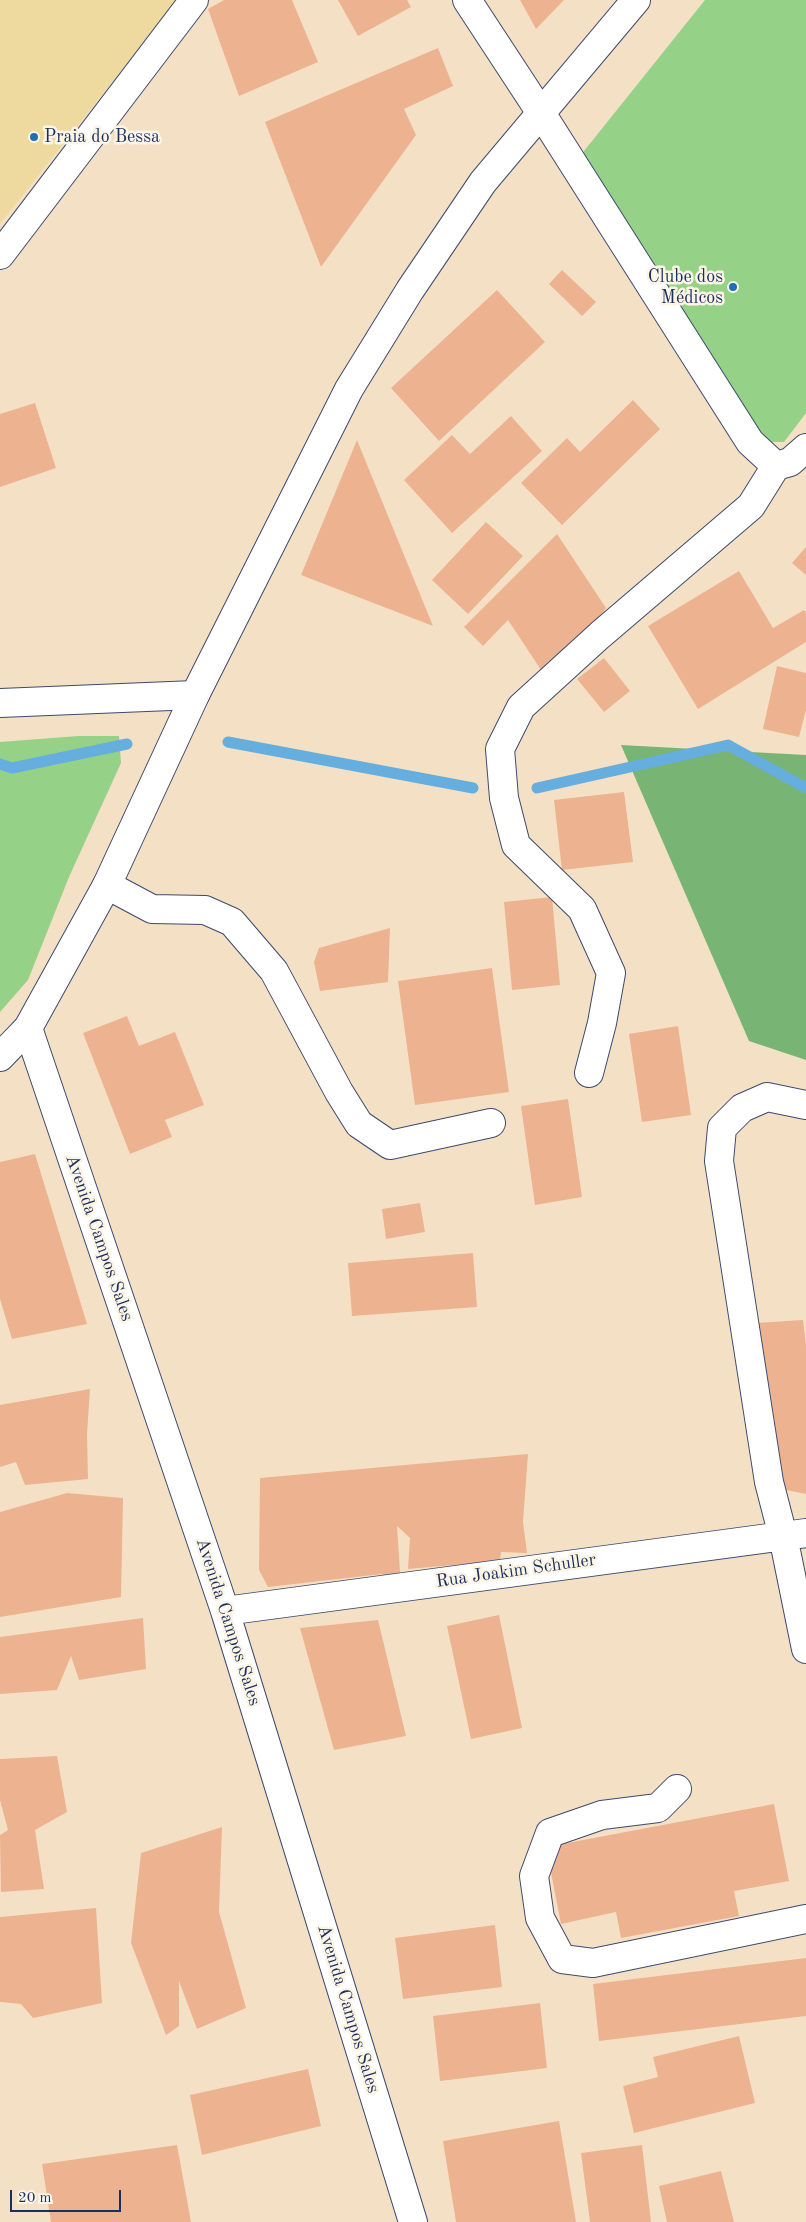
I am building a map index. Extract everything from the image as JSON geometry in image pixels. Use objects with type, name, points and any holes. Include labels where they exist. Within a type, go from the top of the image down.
[{"type":"street","points":[[0,255],[194,0]]},
{"type":"street","points":[[467,0],[541,112],[750,442],[776,466]]},
{"type":"street","points":[[0,1057],[28,1028],[107,885],[196,695],[349,389],[410,290],[484,182],[636,0]]},
{"type":"street","points":[[589,1073],[602,1023],[611,973],[582,909],[516,845],[504,798],[500,749],[521,707],[600,635],[751,506],[776,466],[790,462],[806,448]]},
{"type":"street","points":[[0,703],[196,695]]},
{"type":"street","points":[[107,885],[152,909],[206,910],[232,922],[274,971],[339,1092],[359,1124],[390,1146],[491,1123]]},
{"type":"street","name":"Avenida Campos Sales","points":[[28,1028],[226,1611],[413,2222]]},
{"type":"street","points":[[806,1105],[767,1097],[742,1108],[722,1128],[719,1161],[769,1482],[794,1534],[806,1649]]},
{"type":"street","name":"Rua Joakim Schuller","points":[[226,1611],[794,1534]]},
{"type":"street","points":[[677,1789],[658,1808],[602,1815],[550,1833],[534,1876],[540,1918],[562,1959],[594,1963],[806,1919]]},
{"type":"green space","name":"Clube dos Médicos","points":[[705,0],[806,0],[806,413],[784,442],[772,442],[757,432],[576,161]]},
{"type":"green space","points":[[78,736],[119,736],[121,763],[69,877],[28,980],[0,1012],[0,742]]},
{"type":"green space","points":[[621,745],[806,755],[806,1060],[749,1041]]},
{"type":"sand","name":"Praia do Bessa","points":[[0,0],[177,0],[0,224]]},
{"type":"building","points":[[224,0],[292,0],[318,62],[239,96],[208,9]]},
{"type":"building","points":[[338,0],[407,0],[411,7],[358,36]]},
{"type":"building","points":[[520,0],[564,0],[536,29]]},
{"type":"building","points":[[438,48],[453,86],[404,109],[416,135],[321,267],[265,122]]},
{"type":"building","points":[[562,270],[596,302],[582,316],[549,284]]},
{"type":"building","points":[[497,290],[545,342],[439,441],[391,388]]},
{"type":"building","points":[[633,400],[660,429],[562,525],[521,483],[567,438],[580,452]]},
{"type":"building","points":[[35,403],[56,468],[0,487],[0,414]]},
{"type":"building","points":[[511,416],[542,451],[452,533],[404,480],[452,435],[470,454]]},
{"type":"building","points":[[357,440],[433,626],[301,575]]},
{"type":"building","points":[[486,522],[523,556],[468,614],[432,580]]},
{"type":"building","points":[[557,534],[606,608],[549,682],[508,620],[483,646],[464,627]]},
{"type":"building","points":[[806,547],[806,575],[792,563]]},
{"type":"building","points":[[739,571],[773,628],[804,610],[806,613],[806,642],[698,709],[648,626]]},
{"type":"building","points":[[604,658],[630,691],[604,712],[577,679]]},
{"type":"building","points":[[777,666],[806,673],[806,710],[799,737],[763,729]]},
{"type":"building","points":[[624,792],[633,862],[562,870],[554,800]]},
{"type":"building","points":[[552,897],[560,985],[512,990],[504,902]]},
{"type":"building","points":[[390,928],[388,982],[320,991],[314,962],[319,948]]},
{"type":"building","points":[[492,968],[509,1092],[415,1105],[398,981]]},
{"type":"building","points":[[127,1016],[139,1046],[175,1032],[204,1105],[165,1120],[172,1137],[130,1154],[83,1033]]},
{"type":"building","points":[[678,1026],[691,1115],[642,1122],[629,1034]]},
{"type":"building","points":[[568,1099],[582,1197],[535,1205],[521,1106]]},
{"type":"building","points":[[35,1154],[87,1324],[12,1339],[0,1299],[0,1162]]},
{"type":"building","points":[[420,1203],[425,1232],[386,1239],[382,1209]]},
{"type":"building","points":[[473,1253],[477,1307],[352,1316],[348,1263]]},
{"type":"building","points":[[803,1320],[806,1345],[806,1494],[781,1489],[756,1323]]},
{"type":"building","points":[[90,1389],[87,1434],[88,1479],[25,1485],[16,1462],[0,1467],[0,1405]]},
{"type":"building","points":[[528,1454],[523,1522],[527,1553],[501,1552],[500,1561],[408,1569],[410,1538],[397,1526],[401,1587],[382,1574],[268,1587],[259,1570],[260,1478]]},
{"type":"building","points":[[67,1493],[123,1498],[121,1597],[0,1617],[0,1512]]},
{"type":"building","points":[[499,1615],[522,1728],[471,1739],[447,1626]]},
{"type":"building","points":[[143,1618],[146,1669],[79,1680],[71,1656],[57,1690],[0,1694],[0,1637]]},
{"type":"building","points":[[378,1620],[406,1736],[334,1750],[300,1628]]},
{"type":"building","points":[[57,1756],[67,1812],[35,1830],[44,1889],[1,1892],[0,1835],[8,1830],[0,1800],[0,1759]]},
{"type":"building","points":[[774,1804],[789,1881],[734,1891],[739,1916],[621,1938],[616,1912],[561,1924],[546,1847]]},
{"type":"building","points":[[222,1827],[219,1912],[246,2008],[197,2029],[179,1981],[179,2026],[166,2035],[131,1943],[141,1853]]},
{"type":"building","points":[[96,1908],[102,2003],[33,2018],[21,2004],[0,2002],[0,1917]]},
{"type":"building","points":[[495,1925],[502,1987],[403,1999],[395,1938]]},
{"type":"building","points":[[806,1958],[806,2016],[599,2041],[593,1984]]},
{"type":"building","points":[[540,2003],[547,2068],[440,2081],[433,2016]]},
{"type":"building","points":[[739,2036],[755,2103],[634,2133],[623,2086],[658,2077],[653,2057]]},
{"type":"building","points":[[308,2069],[321,2126],[202,2155],[190,2095]]},
{"type":"building","points":[[559,2121],[576,2222],[456,2222],[443,2141]]},
{"type":"building","points":[[177,2145],[191,2222],[51,2222],[42,2164]]},
{"type":"building","points":[[642,2145],[651,2222],[590,2222],[581,2153]]},
{"type":"building","points":[[721,2171],[734,2222],[667,2222],[659,2186]]},
{"type":"waterway","points":[[228,742],[473,788]]},
{"type":"waterway","points":[[0,764],[12,768],[127,744]]},
{"type":"waterway","points":[[537,788],[728,745],[806,788]]},
{"type":"place","name":"Praia do Bessa","points":[[34,137]]},
{"type":"place","name":"Clube dos Médicos","points":[[733,287]]}]
